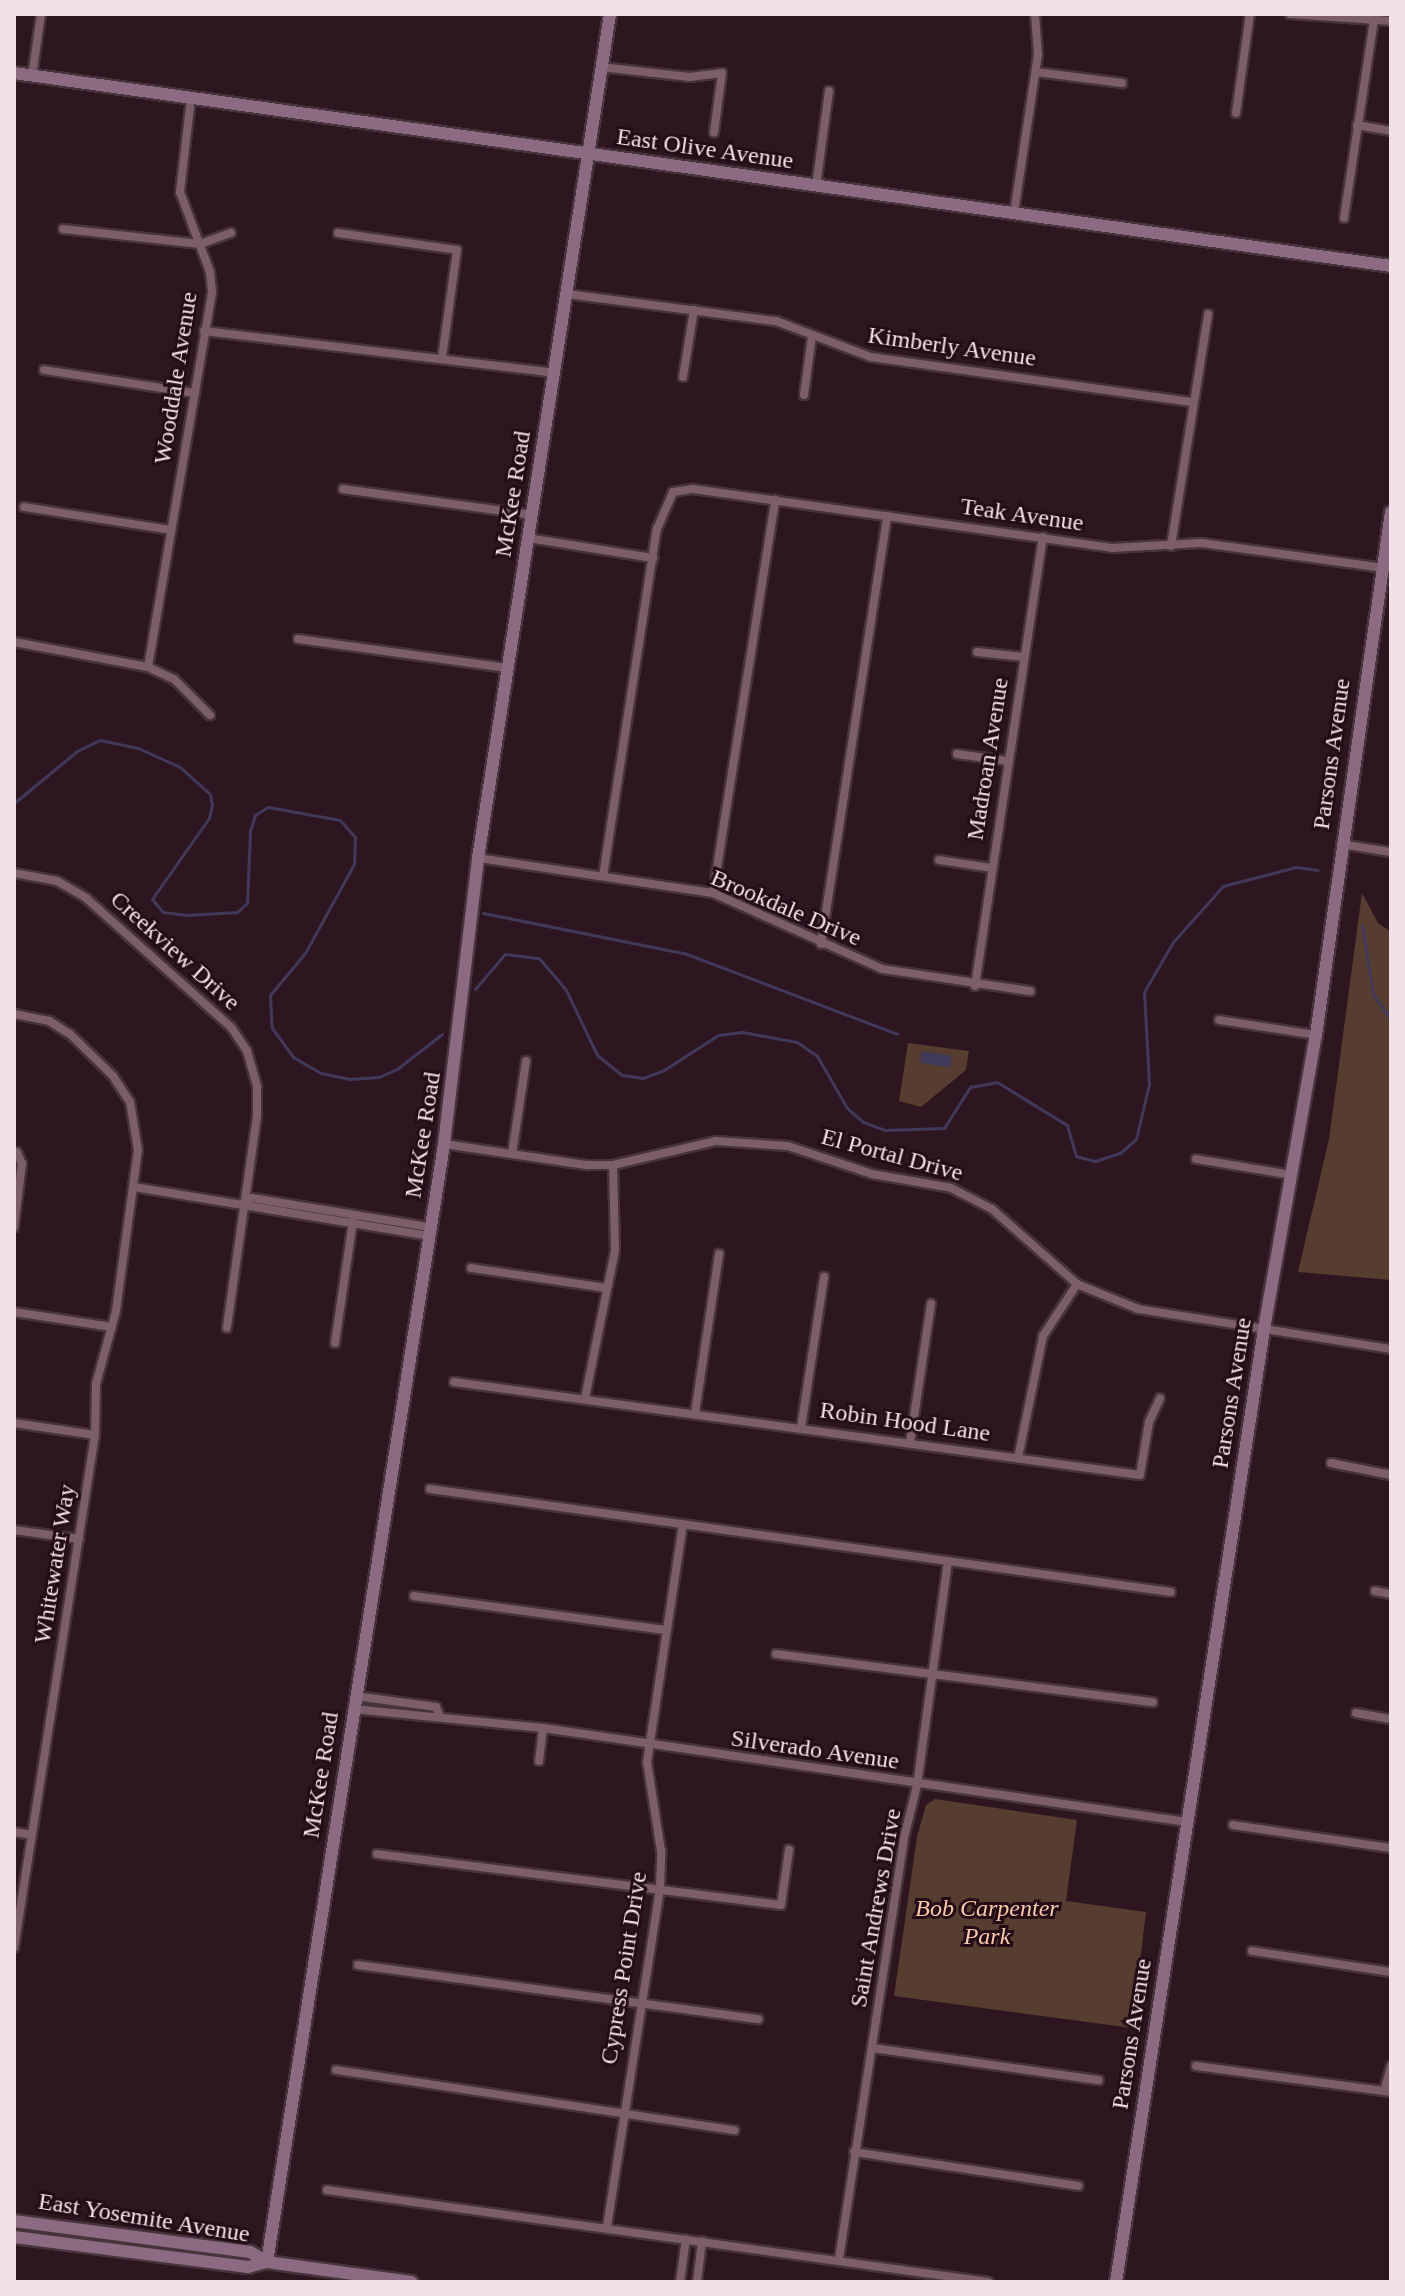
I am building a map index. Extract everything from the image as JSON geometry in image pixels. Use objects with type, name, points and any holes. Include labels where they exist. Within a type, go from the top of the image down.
[{"type":"street","points":[[32,76],[41,14]]},
{"type":"street","name":"McKee Road","points":[[267,2262],[444,1144],[478,858],[610,14]]},
{"type":"street","points":[[1014,213],[1036,72],[1035,14]]},
{"type":"street","points":[[1236,113],[1250,14]]},
{"type":"street","points":[[1290,14],[1391,21]]},
{"type":"street","points":[[1344,218],[1374,19]]},
{"type":"street","points":[[601,67],[689,77],[722,73],[714,132]]},
{"type":"street","points":[[1036,72],[1122,83]]},
{"type":"street","name":"East Olive Avenue","points":[[14,73],[1391,266]]},
{"type":"street","points":[[816,186],[829,91]]},
{"type":"street","name":"Wooddale Avenue","points":[[148,667],[212,291],[200,244],[180,192],[191,98]]},
{"type":"street","points":[[1357,125],[1391,131]]},
{"type":"street","points":[[63,229],[200,244],[231,233]]},
{"type":"street","points":[[338,233],[457,250],[442,358]]},
{"type":"street","name":"Kimberly Avenue","points":[[567,294],[776,321],[871,357],[1193,402]]},
{"type":"street","points":[[683,377],[694,310]]},
{"type":"street","points":[[1171,546],[1208,314]]},
{"type":"street","points":[[204,331],[554,373]]},
{"type":"street","points":[[804,395],[812,336]]},
{"type":"street","points":[[44,370],[195,393]]},
{"type":"street","points":[[343,489],[532,515]]},
{"type":"street","name":"Teak Avenue","points":[[653,558],[661,513],[673,492],[693,489],[1129,549],[1202,543],[1387,568]]},
{"type":"street","points":[[713,893],[775,500]]},
{"type":"street","points":[[24,507],[171,530]]},
{"type":"street","name":"Parsons Avenue","points":[[1116,2282],[1264,1329],[1316,1035],[1341,844],[1387,568],[1391,512]]},
{"type":"street","points":[[821,944],[887,516]]},
{"type":"street","name":"Madroan Avenue","points":[[975,986],[1043,537]]},
{"type":"street","points":[[528,538],[653,558],[603,876]]},
{"type":"street","points":[[298,639],[507,668]]},
{"type":"street","points":[[14,642],[148,667],[174,679],[210,715]]},
{"type":"street","points":[[977,652],[1024,657]]},
{"type":"street","points":[[957,754],[1008,761]]},
{"type":"street","points":[[1341,844],[1391,852]]},
{"type":"street","name":"Brookdale Drive","points":[[478,858],[713,893],[821,944],[904,975],[1030,991]]},
{"type":"street","points":[[939,860],[991,868]]},
{"type":"street","name":"Creekview Drive","points":[[14,873],[57,881],[86,898],[231,1027],[247,1051],[257,1087],[227,1328]]},
{"type":"street","name":"Whitewater Way","points":[[14,1014],[49,1021],[70,1034],[113,1076],[130,1102],[135,1123],[134,1187],[112,1327],[96,1384],[95,1435],[14,1942]]},
{"type":"street","points":[[1219,1020],[1316,1035]]},
{"type":"street","points":[[512,1154],[526,1061]]},
{"type":"street","name":"El Portal Drive","points":[[444,1144],[613,1165],[716,1141],[788,1146],[872,1174],[951,1188],[992,1209],[1077,1284],[1138,1309],[1391,1349]]},
{"type":"street","points":[[14,1227],[22,1164],[17,1152]]},
{"type":"street","points":[[1196,1159],[1292,1175]]},
{"type":"street","points":[[585,1398],[615,1250],[613,1165]]},
{"type":"street","points":[[134,1187],[243,1203],[249,1208],[352,1225],[430,1231]]},
{"type":"street","points":[[243,1203],[252,1198],[354,1214],[430,1231]]},
{"type":"street","points":[[335,1343],[354,1214]]},
{"type":"street","points":[[695,1413],[719,1254]]},
{"type":"street","points":[[471,1268],[606,1288]]},
{"type":"street","points":[[801,1428],[824,1277]]},
{"type":"street","points":[[1018,1458],[1043,1336],[1077,1284]]},
{"type":"street","points":[[910,1443],[931,1304]]},
{"type":"street","points":[[14,1312],[112,1327]]},
{"type":"street","name":"Robin Hood Lane","points":[[454,1382],[1140,1475],[1149,1422],[1160,1398]]},
{"type":"street","points":[[14,1423],[95,1435]]},
{"type":"street","points":[[1331,1463],[1391,1475]]},
{"type":"street","points":[[430,1489],[1171,1592]]},
{"type":"street","name":"Cypress Point Drive","points":[[607,2227],[639,2003],[660,1889],[661,1851],[649,1787],[648,1747],[683,1525]]},
{"type":"street","points":[[14,1530],[79,1539]]},
{"type":"street","name":"Saint Andrews Drive","points":[[839,2259],[904,1838],[917,1785],[948,1563]]},
{"type":"street","points":[[1375,1591],[1391,1594]]},
{"type":"street","points":[[414,1596],[667,1630]]},
{"type":"street","points":[[776,1654],[934,1671],[1153,1702]]},
{"type":"street","name":"Silverado Avenue","points":[[354,1703],[436,1707],[439,1714],[648,1747],[1187,1822]]},
{"type":"street","points":[[1356,1713],[1391,1719]]},
{"type":"street","points":[[539,1761],[543,1728]]},
{"type":"street","points":[[1233,1825],[1391,1848]]},
{"type":"street","points":[[14,1832],[32,1835]]},
{"type":"street","points":[[377,1854],[781,1905],[789,1850]]},
{"type":"street","points":[[1252,1951],[1391,1972]]},
{"type":"street","points":[[358,1965],[758,2019]]},
{"type":"street","points":[[873,2048],[1099,2080]]},
{"type":"street","points":[[1196,2066],[1387,2091],[1391,2066]]},
{"type":"street","points":[[336,2070],[735,2130]]},
{"type":"street","points":[[854,2152],[1078,2186]]},
{"type":"street","points":[[327,2190],[989,2282]]},
{"type":"street","name":"East Yosemite Avenue","points":[[14,2221],[250,2252],[267,2262]]},
{"type":"street","points":[[14,2230],[53,2235],[68,2228]]},
{"type":"street","name":"East Yosemite Avenue","points":[[14,2237],[248,2267],[267,2262],[412,2282]]},
{"type":"street","points":[[680,2282],[686,2239]]},
{"type":"street","points":[[697,2282],[702,2241]]},
{"type":"green space","points":[[1362,893],[1378,923],[1391,932],[1391,1280],[1298,1272],[1329,1139]]},
{"type":"green space","points":[[908,1043],[969,1051],[966,1070],[921,1107],[899,1101]]},
{"type":"green space","name":"Bob Carpenter Park","points":[[935,1799],[1077,1820],[1066,1901],[1146,1912],[1132,2028],[894,1996],[917,1837],[926,1805]]},
{"type":"shaded area","points":[[922,1051],[952,1056],[950,1068],[920,1063]]},
{"type":"waterway","points":[[14,803],[77,751],[100,740],[138,748],[180,767],[210,794],[212,805],[209,818],[152,899],[163,912],[187,915],[237,912],[247,903],[250,831],[255,815],[268,807],[340,820],[355,837],[354,864],[305,953],[270,995],[272,1028],[293,1057],[321,1073],[350,1079],[379,1077],[397,1069],[442,1034]]},
{"type":"waterway","points":[[475,989],[505,954],[539,958],[566,990],[597,1055],[622,1075],[643,1078],[664,1070],[718,1035],[742,1032],[797,1042],[817,1056],[847,1108],[863,1122],[885,1130],[944,1128],[970,1087],[997,1082],[1067,1125],[1076,1156],[1095,1161],[1120,1153],[1136,1139],[1149,1084],[1144,992],[1173,942],[1223,886],[1296,867],[1318,870]]},
{"type":"waterway","points":[[483,913],[684,953],[897,1034]]},
{"type":"waterway","points":[[1362,925],[1373,994],[1391,1020]]}]
